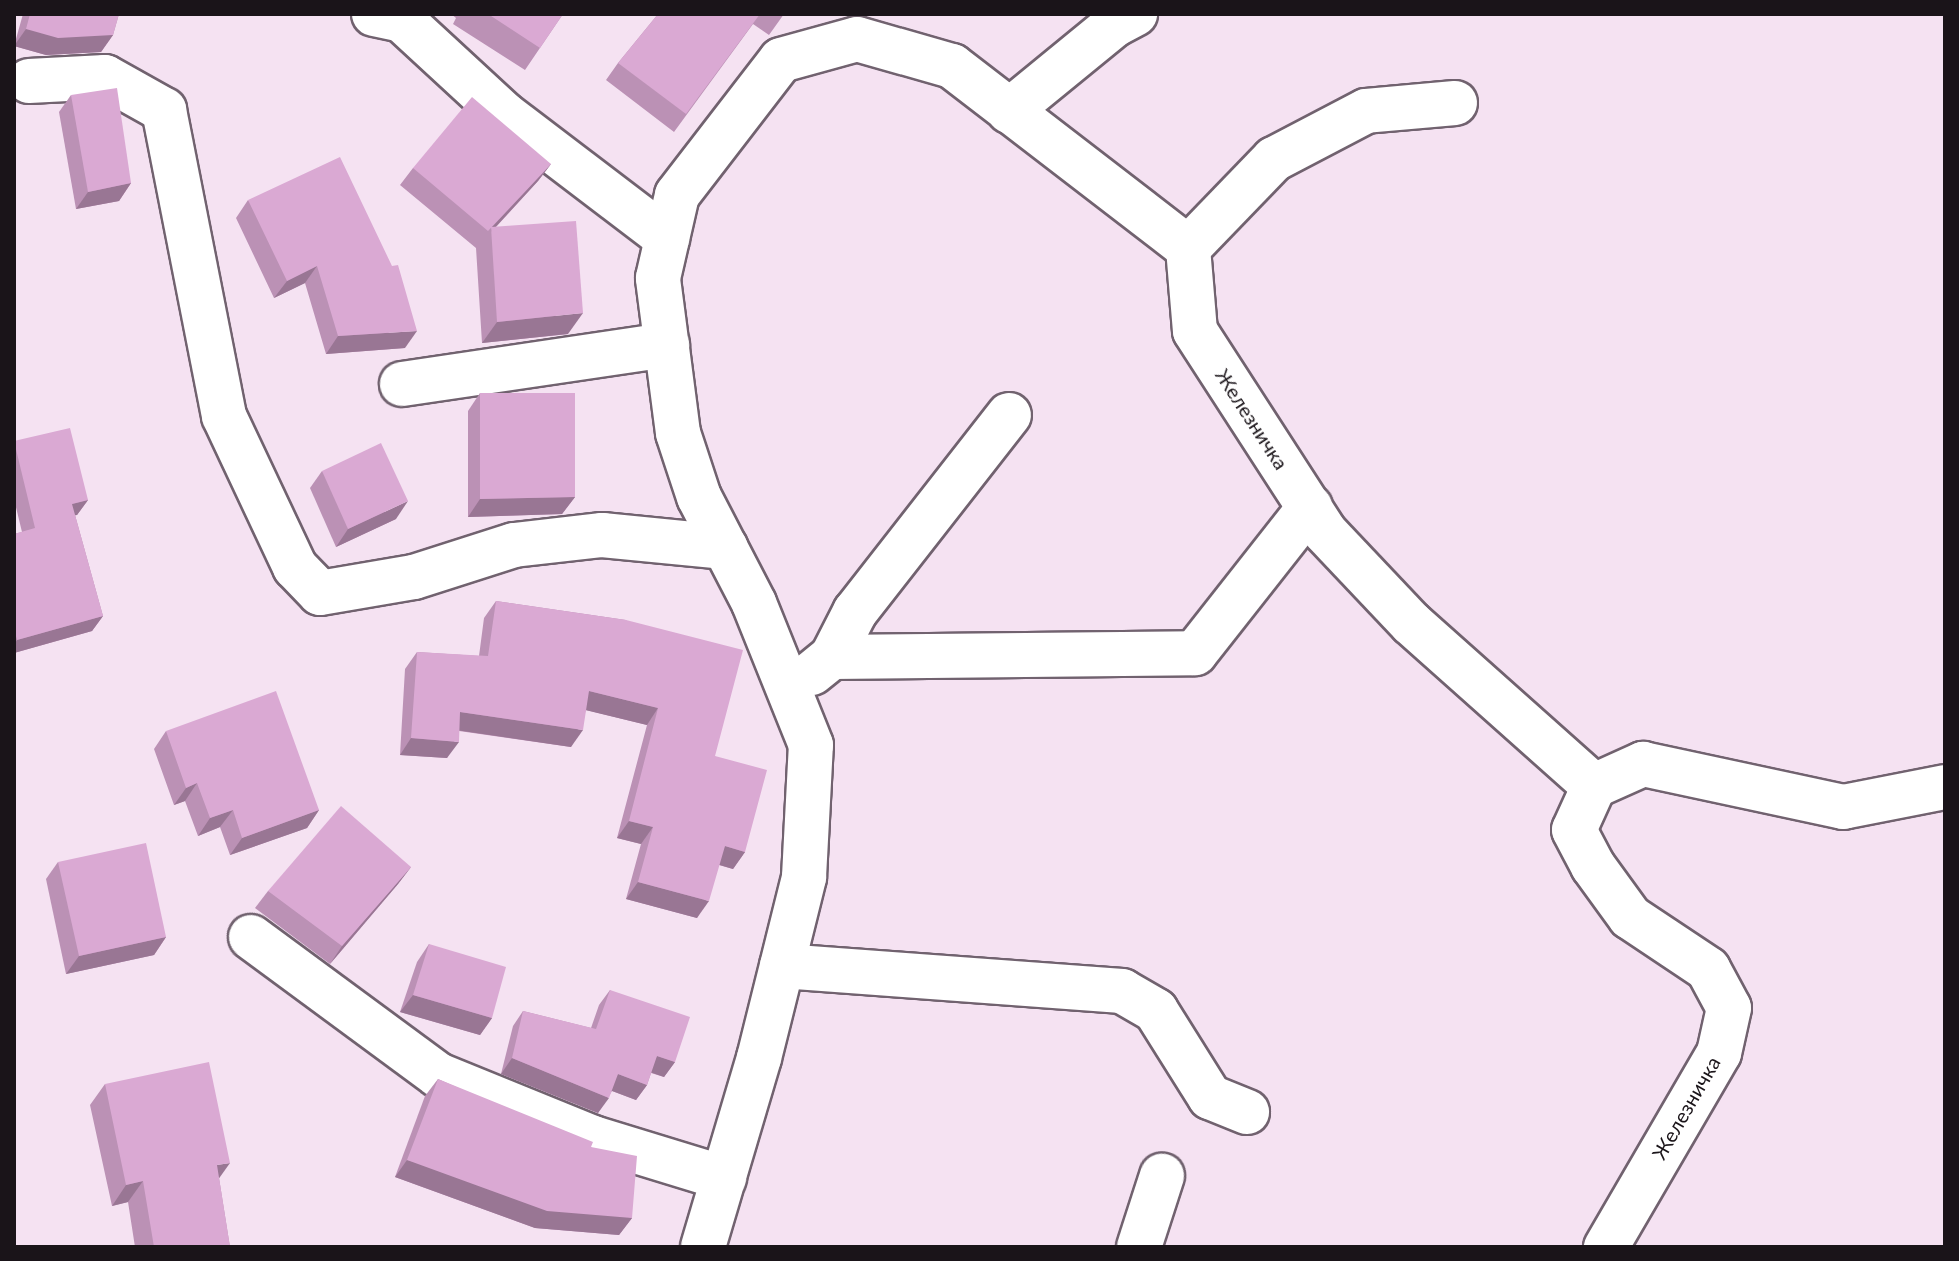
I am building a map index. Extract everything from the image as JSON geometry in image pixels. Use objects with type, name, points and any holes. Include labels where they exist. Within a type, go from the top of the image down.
[{"type":"street","points":[[1009,111],[1114,25],[1135,14]]},
{"type":"street","points":[[394,16],[504,114],[667,238]]},
{"type":"street","points":[[703,1247],[804,877],[811,745],[725,547],[699,497],[678,433],[658,278],[677,195],[781,60],[886,32],[952,66],[1188,248],[1274,159],[1366,111],[1455,103]]},
{"type":"street","points":[[29,81],[105,77],[164,110],[224,416],[295,567],[320,593],[414,577],[514,545],[573,538],[602,535],[725,547]]},
{"type":"street","name":"Железничка","points":[[1188,248],[1195,331],[1325,532],[1411,623],[1594,786],[1574,830],[1593,866],[1630,917],[1708,969],[1729,1008],[1719,1053],[1606,1247]]},
{"type":"street","points":[[402,384],[667,345]]},
{"type":"street","points":[[789,692],[832,657],[855,612],[1009,415]]},
{"type":"street","points":[[832,657],[1195,653],[1310,507]]},
{"type":"street","points":[[1594,786],[1643,764],[1843,807],[1945,787]]},
{"type":"street","points":[[251,937],[438,1075],[593,1138],[724,1178]]},
{"type":"street","points":[[782,966],[1122,991],[1156,1011],[1210,1097],[1247,1112]]},
{"type":"street","points":[[1139,1247],[1162,1176]]},
{"type":"building","points":[[30,14],[119,14],[113,35],[58,38],[26,29]]},
{"type":"building","points":[[488,14],[563,14],[540,48]]},
{"type":"building","points":[[658,14],[760,14],[686,114],[618,63]]},
{"type":"building","points":[[117,88],[131,183],[88,192],[71,95]]},
{"type":"building","points":[[472,97],[551,164],[488,231],[413,168]]},
{"type":"building","points":[[340,157],[392,266],[398,265],[417,331],[338,336],[317,266],[287,281],[248,200]]},
{"type":"building","points":[[576,221],[583,313],[497,322],[491,227]]},
{"type":"building","points":[[480,393],[575,393],[575,497],[480,499]]},
{"type":"building","points":[[70,428],[88,500],[72,504],[103,616],[17,640],[14,629],[14,534],[35,528],[14,441]]},
{"type":"building","points":[[381,443],[408,501],[348,529],[322,471]]},
{"type":"building","points":[[496,601],[626,620],[743,650],[715,756],[767,770],[745,852],[725,846],[709,901],[638,882],[653,827],[629,821],[658,708],[589,691],[583,730],[460,712],[459,742],[411,738],[417,652],[488,656]]},
{"type":"building","points":[[276,691],[319,810],[242,838],[233,810],[210,818],[197,783],[186,788],[166,731]]},
{"type":"building","points":[[341,806],[411,867],[342,946],[268,891]]},
{"type":"building","points":[[146,843],[166,937],[79,956],[58,862]]},
{"type":"building","points":[[429,944],[506,967],[492,1018],[413,995]]},
{"type":"building","points":[[610,990],[690,1017],[675,1062],[657,1056],[647,1085],[618,1074],[609,1098],[512,1058],[523,1011],[596,1029]]},
{"type":"building","points":[[209,1062],[230,1163],[217,1165],[230,1247],[154,1247],[143,1181],[126,1185],[105,1084]]},
{"type":"building","points":[[438,1079],[593,1142],[591,1147],[637,1156],[632,1218],[547,1211],[407,1160]]}]
